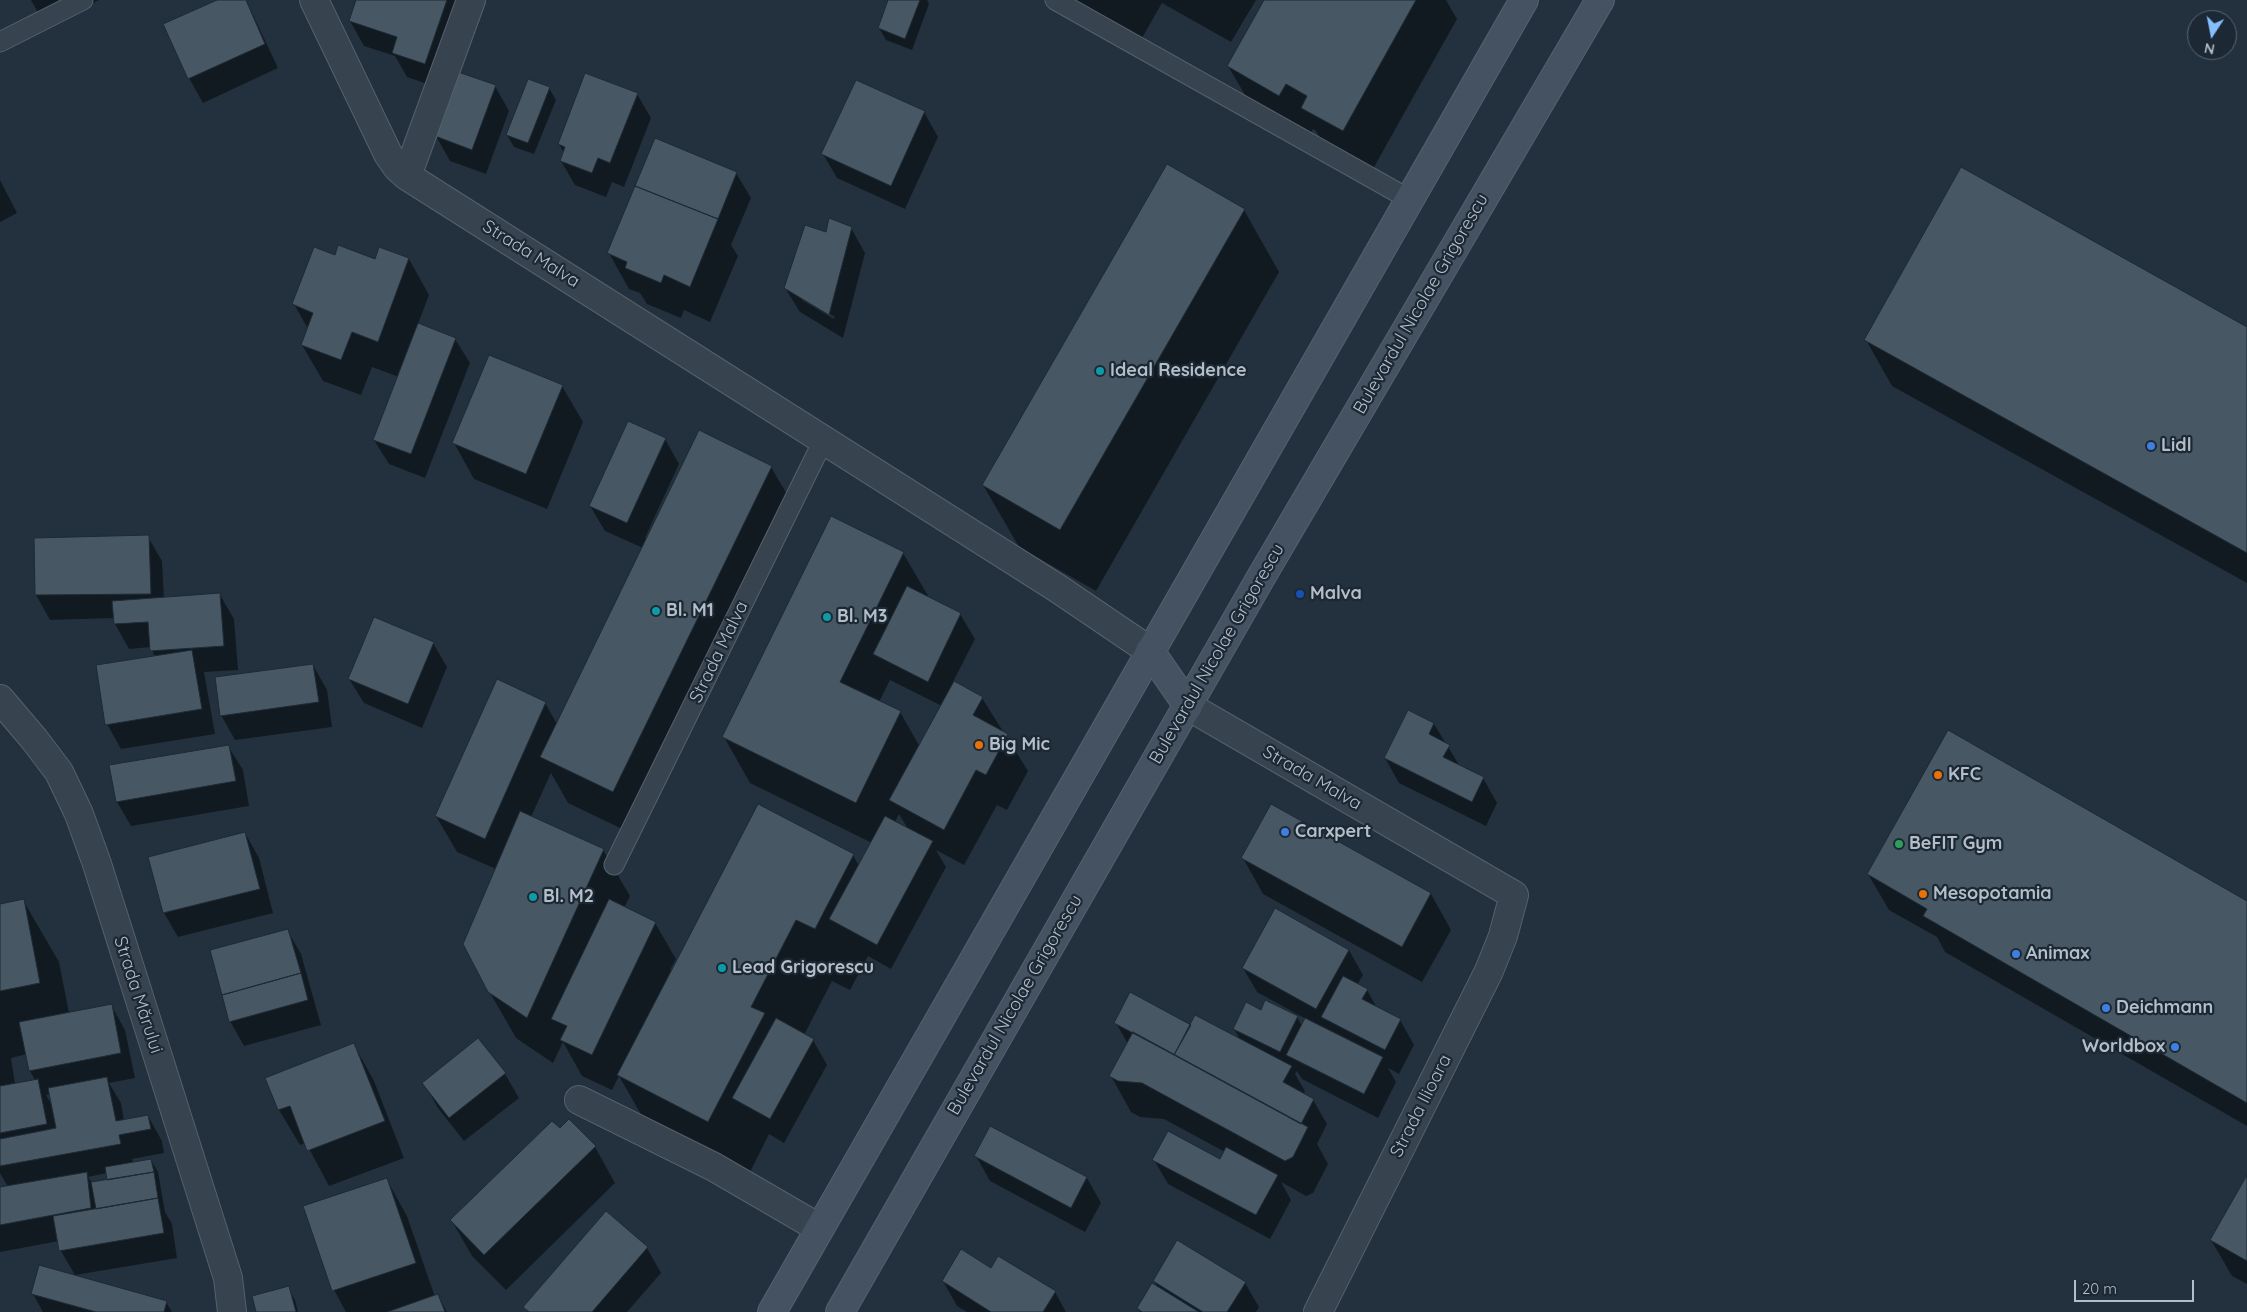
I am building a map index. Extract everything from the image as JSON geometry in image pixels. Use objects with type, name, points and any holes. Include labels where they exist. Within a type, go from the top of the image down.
[{"type":"main road","points":[[772,1312],[1524,0]]},
{"type":"main road","name":"Bulevardul Nicolae Grigorescu","points":[[840,1312],[1260,579],[1600,0]]},
{"type":"main road","points":[[1150,651],[1188,706]]},
{"type":"street","name":"Strada Malva","points":[[314,0],[388,154],[397,167],[407,176],[1079,602],[1150,651]]},
{"type":"street","points":[[407,176],[471,0]]},
{"type":"street","name":"Strada Mărului","points":[[0,700],[34,739],[59,772],[79,814],[97,864],[228,1278],[232,1312]]},
{"type":"street","name":"Strada Malva","points":[[1188,706],[1514,895]]},
{"type":"street","name":"Strada Ilioara","points":[[1318,1312],[1489,970],[1503,936],[1514,895]]},
{"type":"street","points":[[579,1100],[714,1167],[819,1228]]},
{"type":"lane","points":[[0,42],[83,0]]},
{"type":"lane","points":[[1055,0],[1409,199]]},
{"type":"lane","name":"Strada Malva","points":[[614,865],[824,439]]},
{"type":"building","points":[[217,0],[246,0],[265,44],[188,79],[163,24]]},
{"type":"building","points":[[356,0],[447,0],[425,64],[392,53],[397,37],[349,21]]},
{"type":"building","points":[[888,0],[920,0],[905,39],[878,28]]},
{"type":"building","points":[[1264,0],[1416,0],[1343,131],[1301,108],[1307,96],[1286,84],[1279,96],[1227,66]]},
{"type":"building","points":[[458,72],[496,85],[472,150],[435,136]]},
{"type":"building","points":[[585,73],[638,93],[610,163],[598,158],[592,173],[560,161],[565,147],[558,144]]},
{"type":"building","points":[[528,79],[550,87],[528,143],[506,135]]},
{"type":"building","points":[[856,80],[925,111],[891,186],[821,154]]},
{"type":"building","points":[[655,138],[737,172],[718,219],[635,186]]},
{"type":"building","name":"Ideal Residence","points":[[1167,164],[1245,209],[1060,530],[982,485]]},
{"type":"building","name":"Lidl","points":[[1961,167],[2247,327],[2247,553],[1864,340]]},
{"type":"building","points":[[635,186],[718,219],[690,287],[664,275],[661,283],[625,268],[627,262],[607,253]]},
{"type":"building","points":[[829,218],[852,227],[829,315],[784,288],[805,225],[826,232]]},
{"type":"building","points":[[338,245],[375,259],[379,247],[409,258],[378,342],[352,332],[341,360],[301,345],[313,313],[292,304],[314,247],[335,255]]},
{"type":"building","points":[[418,323],[456,338],[411,454],[373,440]]},
{"type":"building","points":[[489,355],[563,385],[526,474],[452,443]]},
{"type":"building","points":[[628,421],[666,438],[627,523],[589,506]]},
{"type":"building","name":"Bl. M1","points":[[699,430],[772,466],[613,792],[540,757]]},
{"type":"building","name":"Bl. M3","points":[[831,516],[904,552],[840,682],[901,711],[856,803],[722,737]]},
{"type":"building","points":[[149,535],[151,594],[35,595],[34,538]]},
{"type":"building","points":[[907,586],[961,613],[928,682],[873,654]]},
{"type":"building","points":[[220,593],[224,646],[150,651],[148,622],[114,624],[112,601]]},
{"type":"building","points":[[374,617],[434,642],[408,704],[348,679]]},
{"type":"building","points":[[192,650],[202,709],[105,725],[96,665]]},
{"type":"building","points":[[313,664],[319,702],[220,716],[215,677]]},
{"type":"building","points":[[497,679],[546,702],[485,839],[435,816]]},
{"type":"building","points":[[954,681],[983,697],[973,715],[1008,734],[986,775],[976,770],[944,830],[889,800]]},
{"type":"building","points":[[1408,710],[1434,723],[1429,734],[1450,745],[1443,757],[1484,777],[1472,802],[1384,758]]},
{"type":"building","points":[[1948,730],[2247,901],[2247,1103],[1923,916],[1927,909],[1867,874]]},
{"type":"building","points":[[229,745],[236,781],[116,802],[109,765]]},
{"type":"building","name":"Lead Grigorescu","points":[[758,804],[854,854],[815,929],[796,920],[751,1007],[765,1013],[708,1122],[617,1075]]},
{"type":"building","points":[[1271,804],[1431,893],[1402,947],[1241,858]]},
{"type":"building","name":"Bl. M2","points":[[520,811],[604,849],[527,1018],[488,992],[463,944]]},
{"type":"building","points":[[885,816],[933,841],[877,945],[829,919]]},
{"type":"building","points":[[245,832],[260,889],[163,913],[148,857]]},
{"type":"building","points":[[24,899],[40,983],[0,991],[0,904]]},
{"type":"building","points":[[609,899],[656,922],[592,1055],[560,1040],[567,1026],[551,1019]]},
{"type":"building","points":[[1275,908],[1349,950],[1316,1009],[1242,968]]},
{"type":"building","points":[[288,929],[301,973],[222,995],[210,950]]},
{"type":"building","points":[[301,973],[308,1000],[229,1022],[222,995]]},
{"type":"building","points":[[1343,976],[1368,989],[1362,999],[1401,1019],[1385,1050],[1321,1017]]},
{"type":"building","points":[[1130,992],[1191,1025],[1174,1055],[1114,1023]]},
{"type":"building","points":[[1265,1000],[1298,1016],[1280,1052],[1233,1029],[1246,1002],[1261,1010]]},
{"type":"building","points":[[112,1004],[121,1053],[29,1071],[19,1022]]},
{"type":"building","points":[[1195,1015],[1292,1066],[1283,1082],[1314,1099],[1301,1124],[1174,1055]]},
{"type":"building","points":[[776,1018],[814,1039],[770,1119],[732,1098]]},
{"type":"building","points":[[1305,1018],[1383,1057],[1364,1094],[1286,1055]]},
{"type":"building","points":[[1133,1032],[1308,1127],[1293,1157],[1285,1161],[1142,1083],[1118,1081],[1109,1076]]},
{"type":"building","points":[[478,1038],[506,1073],[449,1118],[422,1083]]},
{"type":"building","points":[[354,1043],[385,1121],[307,1151],[290,1106],[278,1110],[265,1078]]},
{"type":"building","points":[[107,1077],[116,1121],[148,1115],[151,1129],[119,1135],[121,1144],[0,1166],[0,1139],[56,1128],[48,1088]]},
{"type":"building","points":[[38,1079],[47,1124],[0,1133],[0,1086]]},
{"type":"building","points":[[569,1119],[596,1146],[484,1255],[450,1220],[552,1121],[560,1128]]},
{"type":"building","points":[[990,1126],[1087,1177],[1071,1208],[974,1156]]},
{"type":"building","points":[[1168,1131],[1220,1159],[1226,1147],[1278,1175],[1256,1215],[1152,1160]]},
{"type":"building","points":[[151,1159],[154,1172],[107,1180],[105,1167]]},
{"type":"building","points":[[87,1172],[91,1208],[0,1225],[0,1187]]},
{"type":"building","points":[[154,1172],[158,1198],[96,1209],[91,1182]]},
{"type":"building","points":[[2247,1175],[2247,1261],[2210,1240]]},
{"type":"building","points":[[387,1178],[416,1263],[332,1291],[303,1206]]},
{"type":"building","points":[[158,1198],[164,1233],[59,1251],[53,1216]]},
{"type":"building","points":[[606,1211],[648,1247],[592,1312],[529,1312],[523,1307]]},
{"type":"building","points":[[1177,1240],[1246,1282],[1227,1312],[1203,1312],[1153,1281]]},
{"type":"building","points":[[961,1249],[991,1268],[998,1256],[1056,1291],[1043,1312],[991,1312],[942,1281]]},
{"type":"building","points":[[39,1265],[167,1301],[164,1312],[96,1312],[31,1294]]},
{"type":"building","points":[[1152,1283],[1199,1312],[1142,1312],[1137,1308]]},
{"type":"building","points":[[289,1286],[296,1312],[256,1312],[252,1296]]},
{"type":"building","points":[[438,1294],[445,1312],[387,1312]]},
{"type":"place","name":"Ideal Residence","points":[[1100,371]]},
{"type":"place","name":"Lidl","points":[[2151,446]]},
{"type":"place","name":"Malva","points":[[1300,594]]},
{"type":"place","name":"Bl. M1","points":[[656,611]]},
{"type":"place","name":"Bl. M3","points":[[827,617]]},
{"type":"place","name":"Big Mic","points":[[979,745]]},
{"type":"place","name":"KFC","points":[[1938,775]]},
{"type":"place","name":"Carxpert","points":[[1285,832]]},
{"type":"place","name":"BeFIT Gym","points":[[1899,844]]},
{"type":"place","name":"Mesopotamia","points":[[1923,894]]},
{"type":"place","name":"Bl. M2","points":[[533,897]]},
{"type":"place","name":"Animax","points":[[2016,954]]},
{"type":"place","name":"Lead Grigorescu","points":[[722,968]]},
{"type":"place","name":"Deichmann","points":[[2106,1008]]},
{"type":"place","name":"Worldbox","points":[[2175,1047]]}]
